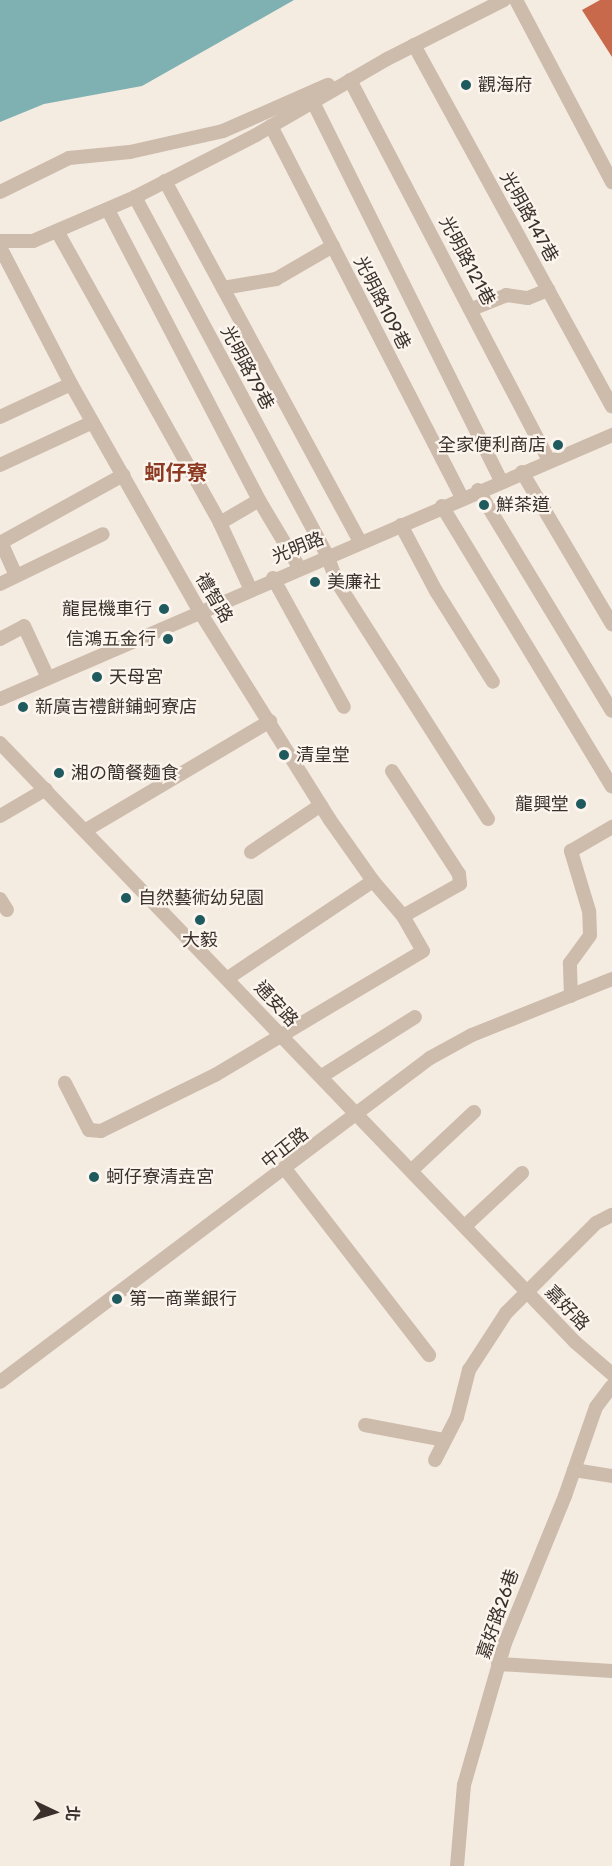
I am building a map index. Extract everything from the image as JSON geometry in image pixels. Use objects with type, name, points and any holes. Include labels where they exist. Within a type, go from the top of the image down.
[{"type":"street","points":[[0,241],[33,241],[108,210],[271,126],[387,59],[504,0]]},
{"type":"street","points":[[516,0],[612,182]]},
{"type":"street","name":"光明路147巷","points":[[414,45],[612,406]]},
{"type":"street","points":[[0,192],[69,158],[130,152],[223,131],[387,59]]},
{"type":"street","name":"光明路121巷","points":[[350,80],[472,309],[549,460]]},
{"type":"street","points":[[313,102],[501,480]]},
{"type":"street","name":"光明路109巷","points":[[271,126],[462,496]]},
{"type":"street","points":[[165,182],[360,542]]},
{"type":"street","name":"光明路79巷","points":[[135,197],[327,555],[337,582],[488,819]]},
{"type":"street","points":[[108,210],[260,501],[299,567]]},
{"type":"street","points":[[57,231],[220,523],[250,588]]},
{"type":"street","points":[[223,288],[276,279],[333,246]]},
{"type":"street","name":"禮智路","points":[[0,247],[71,384],[200,612],[321,805],[372,881],[403,916],[423,951],[279,1034]]},
{"type":"street","points":[[472,309],[506,295],[528,298],[548,290]]},
{"type":"street","points":[[0,417],[71,384]]},
{"type":"street","points":[[0,465],[93,422]]},
{"type":"street","name":"光明路","points":[[0,699],[273,578],[401,525],[462,496],[612,435]]},
{"type":"street","points":[[522,472],[612,624]]},
{"type":"street","points":[[16,575],[0,542],[123,475]]},
{"type":"street","points":[[478,490],[612,711]]},
{"type":"street","points":[[220,523],[260,501]]},
{"type":"street","points":[[442,506],[612,787]]},
{"type":"street","points":[[401,525],[436,591],[494,682]]},
{"type":"street","points":[[0,584],[103,534]]},
{"type":"street","points":[[273,578],[344,707]]},
{"type":"street","points":[[0,639],[24,626],[48,678]]},
{"type":"street","points":[[86,830],[270,721]]},
{"type":"street","name":"通安路","points":[[0,743],[322,1076],[525,1291]]},
{"type":"street","points":[[392,771],[459,874],[460,884],[403,916]]},
{"type":"street","points":[[0,816],[45,789]]},
{"type":"street","points":[[251,852],[321,805]]},
{"type":"street","points":[[571,996],[570,963],[590,935],[589,911],[571,851],[612,827]]},
{"type":"street","points":[[228,978],[372,881]]},
{"type":"street","name":"中正路","points":[[0,1382],[286,1170],[356,1114],[451,1046],[612,979]]},
{"type":"street","points":[[322,1076],[415,1017]]},
{"type":"street","points":[[65,1083],[89,1130],[101,1131],[215,1075],[279,1034]]},
{"type":"street","points":[[412,1170],[474,1112]]},
{"type":"street","points":[[286,1170],[429,1356]]},
{"type":"street","points":[[465,1226],[522,1173]]},
{"type":"street","points":[[435,1460],[456,1417],[469,1370],[525,1291],[596,1223],[612,1215]]},
{"type":"street","name":"嘉好路","points":[[525,1291],[592,1359],[612,1374]]},
{"type":"street","name":"嘉好路26巷","points":[[458,1866],[464,1785],[498,1664],[530,1575],[574,1470],[596,1407],[612,1386]]},
{"type":"street","points":[[365,1425],[444,1440]]},
{"type":"street","points":[[574,1470],[612,1476]]},
{"type":"street","points":[[498,1664],[612,1671]]},
{"type":"water","points":[[0,0],[294,0],[142,86],[44,104],[0,122]]},
{"type":"building","points":[[600,0],[612,0],[612,57],[582,10]]},
{"type":"place","name":"觀海府","points":[[466,85]]},
{"type":"place","name":"全家便利商店","points":[[558,445]]},
{"type":"place","name":"鮮茶道","points":[[484,505]]},
{"type":"place","name":"美廉社","points":[[315,582]]},
{"type":"place","name":"龍昆機車行","points":[[164,609]]},
{"type":"place","name":"信鴻五金行","points":[[168,639]]},
{"type":"place","name":"天母宮","points":[[97,677]]},
{"type":"place","name":"新廣吉禮餅鋪蚵寮店","points":[[23,707]]},
{"type":"place","name":"清皇堂","points":[[284,755]]},
{"type":"place","name":"湘の簡餐麵食","points":[[59,773]]},
{"type":"place","name":"龍興堂","points":[[581,804]]},
{"type":"place","name":"自然藝術幼兒園","points":[[126,898]]},
{"type":"place","name":"大毅","points":[[200,920]]},
{"type":"place","name":"蚵仔寮清垚宮","points":[[94,1177]]},
{"type":"place","name":"第一商業銀行","points":[[117,1299]]},
{"type":"district","name":"蚵仔寮","points":[[176,473]]}]
